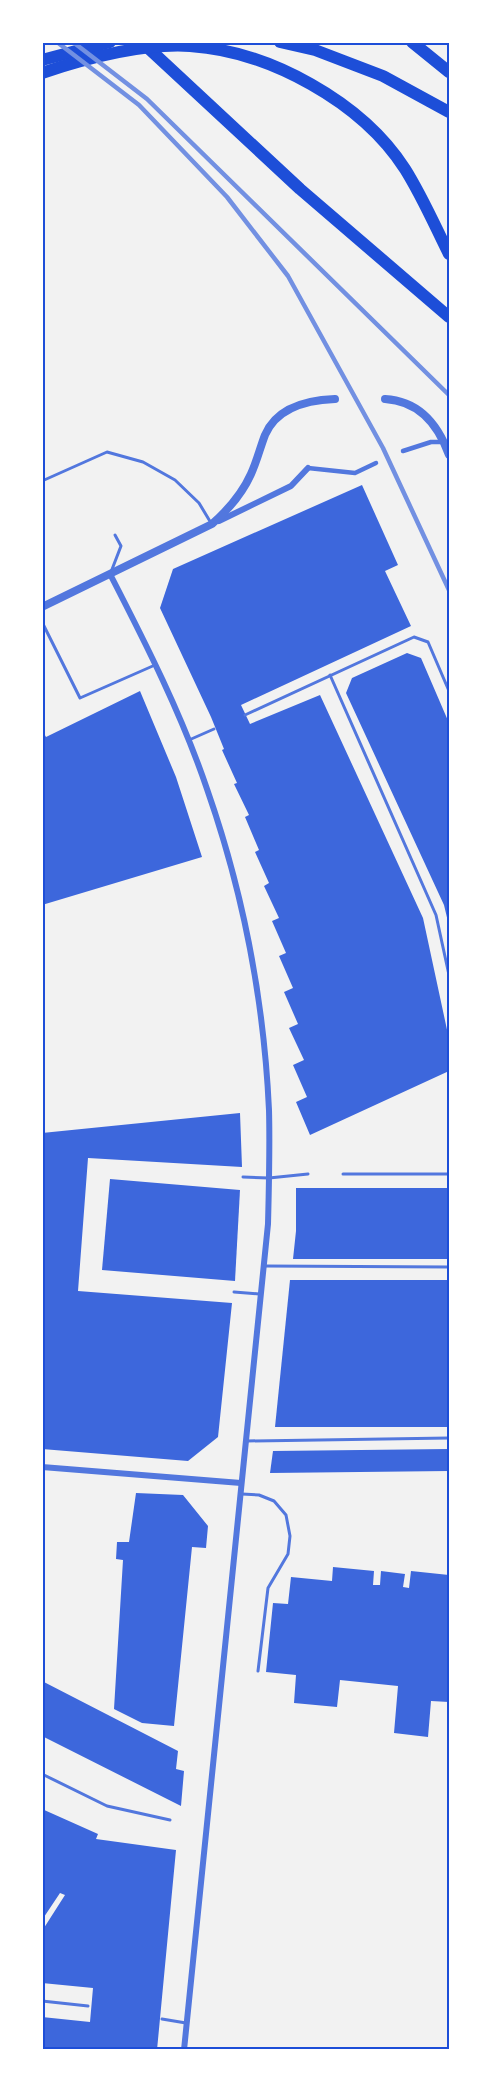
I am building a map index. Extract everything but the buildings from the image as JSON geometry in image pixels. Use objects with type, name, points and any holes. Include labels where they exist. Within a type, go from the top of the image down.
[{"type":"highway","points":[[42,60],[110,42]]},
{"type":"highway","points":[[142,42],[300,189],[449,317]]},
{"type":"highway","points":[[280,42],[315,50],[383,76],[449,112]]},
{"type":"highway","points":[[412,42],[449,72]]},
{"type":"highway","points":[[42,73],[118,53],[190,46],[242,55],[289,72],[339,102],[373,130],[404,168],[449,254]]},
{"type":"street","points":[[212,524],[226,512],[239,495],[251,474],[266,433],[281,415],[306,401],[335,399]]},
{"type":"street","points":[[385,399],[403,401],[420,411],[435,424],[449,455]]},
{"type":"street","points":[[403,451],[431,442],[445,442]]},
{"type":"street","points":[[42,607],[291,486],[308,468],[355,473],[376,464]]},
{"type":"street","points":[[110,574],[156,665],[189,740],[226,846],[237,886],[257,992],[269,1110],[268,1224],[183,2050]]},
{"type":"street","points":[[42,1467],[241,1482]]},
{"type":"lane","points":[[42,481],[107,452],[143,462],[175,480],[199,503],[212,524]]},
{"type":"lane","points":[[110,574],[120,546],[115,535]]},
{"type":"lane","points":[[42,622],[80,698],[156,665]]},
{"type":"lane","points":[[245,715],[414,637],[428,642],[449,691]]},
{"type":"lane","points":[[330,675],[436,915],[449,975]]},
{"type":"lane","points":[[189,740],[214,729]]},
{"type":"lane","points":[[243,1177],[269,1178],[308,1174]]},
{"type":"lane","points":[[343,1174],[449,1174]]},
{"type":"lane","points":[[264,1266],[449,1268]]},
{"type":"lane","points":[[234,1292],[261,1295]]},
{"type":"lane","points":[[246,1441],[449,1438]]},
{"type":"lane","points":[[240,1494],[259,1495],[274,1501],[286,1515],[290,1536],[288,1554],[268,1588],[258,1671]]},
{"type":"lane","points":[[42,1774],[107,1806],[170,1820]]},
{"type":"lane","points":[[42,2001],[88,2006]]},
{"type":"lane","points":[[162,2019],[186,2023]]},
{"type":"railway","points":[[57,42],[139,105],[227,197],[288,276],[383,448],[449,590]]},
{"type":"railway","points":[[73,42],[147,99],[449,395]]}]
